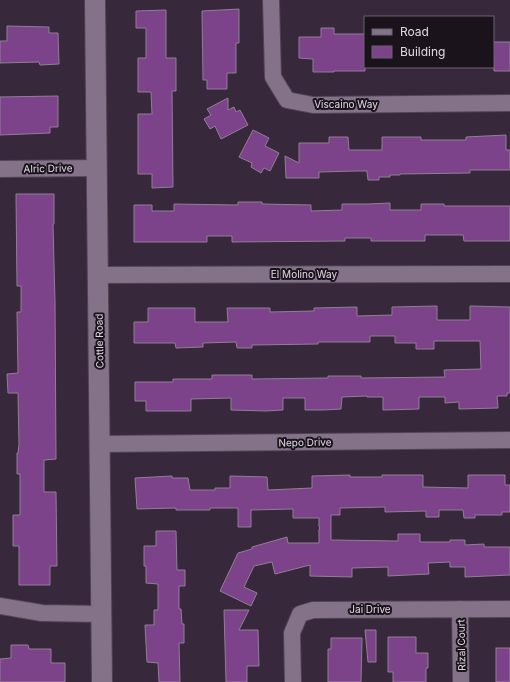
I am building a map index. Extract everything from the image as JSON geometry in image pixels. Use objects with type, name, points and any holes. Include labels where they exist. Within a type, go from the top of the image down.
[{"type":"street","name":"Cottle Road","points":[[95,0],[102,682]]},
{"type":"street","name":"Viscaino Way","points":[[271,0],[273,77],[287,100],[313,105],[510,104]]},
{"type":"street","name":"Alric Drive","points":[[0,169],[96,168]]},
{"type":"street","name":"El Molino Way","points":[[98,275],[510,274]]},
{"type":"street","name":"Nepo Drive","points":[[100,444],[510,440]]},
{"type":"street","points":[[0,606],[42,613],[101,614]]},
{"type":"street","name":"Rizal Court","points":[[460,609],[461,682]]},
{"type":"street","name":"Jai Drive","points":[[293,682],[292,633],[300,614],[312,610],[510,609]]},
{"type":"building","points":[[239,9],[239,43],[236,43],[236,73],[227,73],[227,89],[207,89],[207,80],[203,80],[202,11]]},
{"type":"building","points":[[166,10],[166,58],[176,58],[176,91],[172,91],[173,187],[152,188],[152,174],[138,174],[138,114],[152,114],[151,92],[138,92],[138,58],[146,58],[146,28],[136,28],[136,11]]},
{"type":"building","points":[[7,26],[49,27],[49,33],[58,33],[59,64],[40,65],[39,62],[0,63],[0,41],[7,41]]},
{"type":"building","points":[[321,28],[334,28],[334,34],[364,34],[365,71],[313,72],[313,59],[299,58],[299,37],[321,37]]},
{"type":"building","points":[[494,42],[510,42],[510,71],[494,71]]},
{"type":"building","points":[[58,96],[58,127],[50,127],[50,133],[0,135],[0,97]]},
{"type":"building","points":[[228,98],[228,110],[234,107],[236,112],[240,110],[248,125],[221,139],[215,126],[210,129],[204,119],[211,115],[207,109]]},
{"type":"building","points":[[253,130],[269,138],[265,146],[279,153],[270,171],[264,168],[261,173],[251,167],[252,163],[239,157]]},
{"type":"building","points":[[506,135],[506,150],[510,150],[510,170],[470,170],[470,173],[400,174],[390,175],[390,177],[379,177],[379,180],[368,180],[367,171],[319,172],[319,178],[286,178],[285,156],[299,163],[299,143],[329,143],[329,137],[348,137],[349,150],[382,150],[382,137],[421,137],[421,140],[466,140],[466,137]]},
{"type":"building","points":[[16,194],[54,194],[53,224],[56,459],[44,460],[44,492],[56,492],[57,566],[50,566],[50,585],[19,585],[19,546],[13,546],[13,515],[20,515],[20,474],[17,474],[17,453],[19,444],[18,393],[8,393],[7,374],[18,373],[17,312],[21,312],[21,286],[17,286]]},
{"type":"building","points":[[238,202],[311,205],[311,211],[342,210],[342,204],[390,203],[390,210],[421,210],[421,204],[444,204],[444,206],[510,206],[510,241],[464,241],[463,235],[425,235],[425,241],[371,241],[371,238],[345,238],[345,241],[232,242],[232,236],[207,236],[207,242],[134,242],[134,205],[152,205],[152,211],[174,211],[174,204],[238,205]]},
{"type":"building","points":[[437,306],[437,320],[470,320],[470,306],[510,307],[510,393],[507,393],[507,396],[497,396],[498,408],[459,409],[459,402],[445,403],[445,397],[419,397],[419,409],[383,410],[383,397],[367,396],[342,397],[341,409],[324,410],[305,410],[305,398],[283,398],[283,410],[266,411],[231,410],[231,398],[191,399],[191,411],[146,411],[146,401],[135,401],[135,382],[173,382],[173,379],[212,379],[212,375],[252,375],[252,379],[328,378],[328,376],[361,376],[361,378],[445,377],[444,370],[481,369],[480,341],[434,341],[434,349],[416,349],[416,343],[395,343],[395,336],[370,336],[370,342],[318,342],[318,344],[252,345],[252,348],[237,348],[236,342],[203,343],[203,347],[176,348],[175,343],[134,343],[134,322],[148,322],[148,308],[195,308],[195,322],[228,322],[227,308],[270,308],[270,312],[314,311],[314,308],[357,307],[357,316],[392,315],[392,307]]},
{"type":"building","points":[[350,475],[350,477],[382,477],[382,475],[423,475],[423,487],[468,488],[468,475],[505,475],[505,485],[510,485],[510,512],[502,512],[502,515],[475,515],[475,518],[464,518],[463,510],[439,510],[439,517],[426,517],[426,511],[385,512],[385,507],[340,508],[340,515],[331,515],[331,540],[398,541],[398,534],[420,534],[420,542],[450,542],[450,540],[465,540],[465,545],[484,544],[484,547],[510,547],[510,575],[465,577],[465,567],[450,567],[450,562],[428,563],[429,574],[388,576],[388,567],[352,568],[352,577],[310,576],[310,565],[275,574],[272,562],[254,566],[244,587],[257,593],[251,606],[220,591],[238,553],[252,549],[252,547],[287,537],[288,543],[319,543],[319,518],[293,518],[293,509],[251,510],[251,527],[238,527],[238,508],[210,508],[210,510],[176,510],[176,508],[137,509],[135,478],[172,476],[172,478],[188,478],[190,490],[215,490],[215,488],[230,488],[230,476],[267,477],[268,490],[312,488],[312,476]]},
{"type":"building","points":[[156,531],[176,531],[177,570],[185,570],[185,586],[179,586],[179,609],[181,609],[182,624],[184,624],[184,643],[179,643],[180,682],[159,682],[158,663],[147,662],[145,625],[154,625],[154,610],[158,610],[158,584],[146,583],[144,546],[156,546]]},
{"type":"building","points":[[224,610],[249,610],[239,630],[258,630],[259,666],[247,666],[247,682],[226,682]]},
{"type":"building","points":[[365,630],[376,630],[376,662],[368,662]]},
{"type":"building","points":[[388,637],[416,637],[416,653],[428,653],[426,682],[393,682],[393,672],[388,672]]},
{"type":"building","points":[[331,638],[362,638],[361,682],[328,682],[328,649],[331,649]]},
{"type":"building","points":[[11,645],[28,645],[29,649],[51,649],[51,663],[65,663],[65,682],[0,682],[0,659],[11,658]]},
{"type":"building","points":[[496,648],[510,648],[510,682],[496,682]]}]
